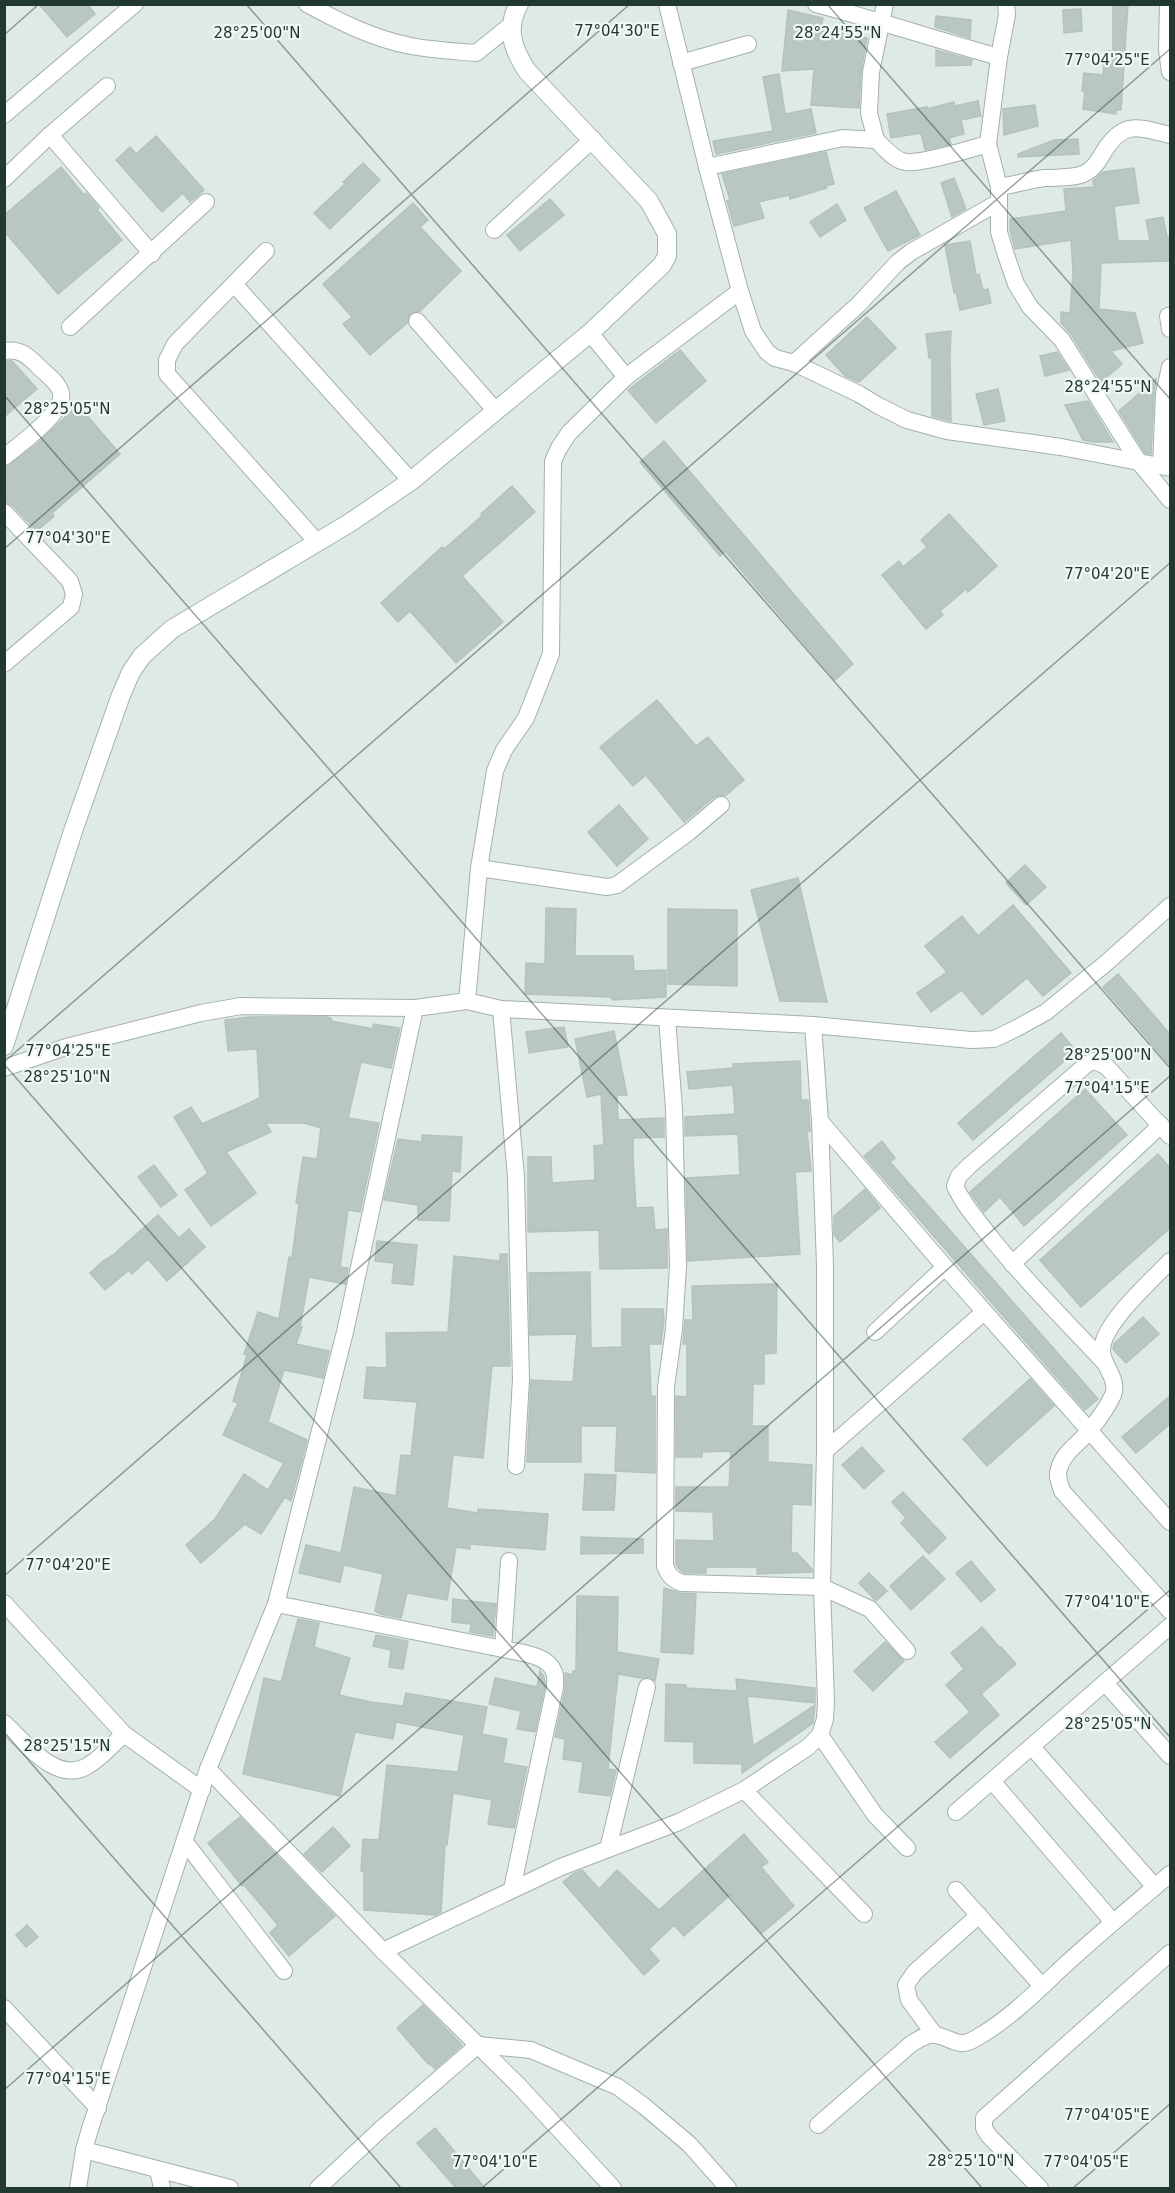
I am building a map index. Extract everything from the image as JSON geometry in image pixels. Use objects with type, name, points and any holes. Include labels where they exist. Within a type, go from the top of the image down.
[{"type":"street","points":[[4,115],[135,4]]},
{"type":"street","points":[[307,4],[373,35],[411,46],[476,53],[511,25]]},
{"type":"street","points":[[4,1046],[73,831],[121,695],[131,672],[142,656],[172,629],[351,522],[411,481],[590,333],[662,265],[668,256],[667,234],[649,201],[527,71],[517,55],[512,41],[511,25],[519,4]]},
{"type":"street","points":[[668,4],[707,167],[740,291],[753,331],[767,352],[859,394],[907,420],[947,431],[1061,447],[1166,467],[1164,394],[1170,367]]},
{"type":"street","points":[[816,4],[882,21],[926,37],[999,57]]},
{"type":"street","points":[[885,4],[871,72],[869,112],[876,140],[892,156],[904,162],[918,161],[988,144]]},
{"type":"street","points":[[1006,4],[1007,15],[988,144],[999,195],[999,232],[1016,284],[1030,307],[1062,340],[1138,461],[1170,500]]},
{"type":"street","points":[[1168,4],[1167,50],[1170,72]]},
{"type":"street","points":[[681,63],[748,44]]},
{"type":"street","points":[[4,179],[50,135],[108,87]]},
{"type":"street","points":[[794,363],[860,304],[898,262],[999,195],[1042,179],[1085,173],[1096,164],[1119,132],[1124,129],[1147,130],[1170,135]]},
{"type":"street","points":[[50,135],[152,254]]},
{"type":"street","points":[[707,167],[843,138],[876,140]]},
{"type":"street","points":[[494,230],[593,139]]},
{"type":"street","points":[[70,327],[206,202]]},
{"type":"street","points":[[266,250],[175,344],[167,360],[167,374],[317,542]]},
{"type":"street","points":[[234,284],[411,481]]},
{"type":"street","points":[[467,1001],[479,868],[495,771],[504,750],[526,717],[551,654],[553,462],[569,433],[626,377],[740,291]]},
{"type":"street","points":[[417,321],[495,410]]},
{"type":"street","points":[[590,333],[626,377]]},
{"type":"street","points":[[4,351],[17,350],[27,355],[61,393],[60,403],[54,415],[4,457]]},
{"type":"street","points":[[4,512],[70,581],[74,594],[71,607],[4,664]]},
{"type":"street","points":[[479,868],[607,887],[617,885],[690,832],[721,805]]},
{"type":"street","points":[[4,1068],[66,1047],[201,1013],[241,1006],[415,1008],[467,1001],[501,1009],[813,1025],[971,1040],[994,1039],[1046,1012],[1105,964],[1170,906]]},
{"type":"street","points":[[78,2188],[84,2150],[208,1769],[276,1604],[345,1332],[415,1008]]},
{"type":"street","points":[[501,1009],[516,1177],[522,1379],[516,1467]]},
{"type":"street","points":[[668,1018],[674,1109],[678,1266],[674,1329],[666,1387],[665,1566],[672,1580],[682,1583],[822,1587],[870,1609],[907,1651]]},
{"type":"street","points":[[383,1951],[561,1867],[679,1822],[744,1790],[808,1746],[820,1735],[825,1719],[826,1702],[822,1587],[825,1266],[820,1121],[813,1025]]},
{"type":"street","points":[[1012,1264],[1166,1131],[1106,1066],[1094,1061],[1087,1064],[969,1166],[959,1176],[956,1186],[960,1196],[1012,1264],[1105,1363]]},
{"type":"street","points":[[820,1121],[984,1312],[1170,1522]]},
{"type":"street","points":[[1170,1262],[1126,1306],[1103,1342],[1102,1352],[1105,1363],[1115,1385],[1113,1395],[1090,1430],[1065,1455],[1058,1469],[1062,1491],[1170,1611]]},
{"type":"street","points":[[875,1332],[945,1267]]},
{"type":"street","points":[[825,1451],[984,1312]]},
{"type":"street","points":[[503,1649],[509,1561]]},
{"type":"street","points":[[4,1603],[124,1734],[202,1790]]},
{"type":"street","points":[[276,1604],[503,1649],[540,1658],[549,1664],[555,1673],[555,1687],[512,1889]]},
{"type":"street","points":[[956,1812],[1170,1626]]},
{"type":"street","points":[[1106,1684],[1170,1756]]},
{"type":"street","points":[[608,1849],[647,1687]]},
{"type":"street","points":[[4,1723],[51,1766],[61,1770],[81,1769],[89,1766],[124,1734]]},
{"type":"street","points":[[820,1735],[875,1815],[907,1848]]},
{"type":"street","points":[[1032,1747],[1155,1887]]},
{"type":"street","points":[[208,1769],[383,1951],[528,2095],[613,2188]]},
{"type":"street","points":[[992,1781],[1113,1922]]},
{"type":"street","points":[[744,1790],[864,1914]]},
{"type":"street","points":[[185,1842],[284,1971]]},
{"type":"street","points":[[980,1915],[915,1972],[906,1985],[909,2000],[934,2034],[956,2043],[967,2043],[1002,2020],[1170,1874]]},
{"type":"street","points":[[956,1890],[1042,1986]]},
{"type":"street","points":[[1040,2188],[989,2136],[984,2128],[984,2118],[1170,1953]]},
{"type":"street","points":[[4,2008],[98,2108]]},
{"type":"street","points":[[818,2125],[911,2044],[921,2037],[934,2034]]},
{"type":"street","points":[[318,2188],[478,2044],[531,2050],[618,2087],[689,2144],[728,2188]]},
{"type":"street","points":[[84,2150],[230,2188]]},
{"type":"street","points":[[158,2170],[162,2188]]},
{"type":"building","points":[[39,4],[87,4],[95,14],[67,37]]},
{"type":"building","points":[[1113,4],[1128,4],[1121,110],[1116,110],[1116,114],[1083,109],[1085,91],[1082,91],[1084,73],[1103,75],[1105,51],[1113,51]]},
{"type":"building","points":[[1081,9],[1082,31],[1064,33],[1063,10]]},
{"type":"building","points":[[788,10],[823,18],[821,27],[867,38],[861,71],[859,108],[811,105],[814,69],[782,71]]},
{"type":"building","points":[[936,16],[971,20],[970,38],[935,27]]},
{"type":"building","points":[[936,50],[972,60],[971,65],[936,66]]},
{"type":"building","points":[[779,74],[785,114],[811,109],[816,133],[716,154],[713,141],[773,131],[763,77]]},
{"type":"building","points":[[978,101],[981,116],[961,120],[964,134],[949,138],[951,144],[925,150],[921,133],[891,138],[887,114],[927,107],[927,109],[954,102],[955,106]]},
{"type":"building","points":[[1035,105],[1038,126],[1004,135],[1003,109]]},
{"type":"building","points":[[156,136],[204,190],[190,202],[183,193],[162,212],[116,160],[130,147],[136,154]]},
{"type":"building","points":[[1078,139],[1079,154],[1018,157],[1018,154],[1054,140]]},
{"type":"building","points":[[826,152],[834,184],[790,199],[789,195],[759,202],[764,218],[734,226],[727,201],[730,200],[722,174]]},
{"type":"building","points":[[363,163],[380,180],[330,229],[314,213],[345,184],[343,182]]},
{"type":"building","points":[[61,167],[84,195],[86,193],[99,208],[97,210],[122,240],[58,294],[4,231],[4,215]]},
{"type":"building","points":[[1134,168],[1139,203],[1114,206],[1118,241],[1150,241],[1146,220],[1163,217],[1167,237],[1170,236],[1170,261],[1101,263],[1099,309],[1135,313],[1143,343],[1111,351],[1122,364],[1101,382],[1071,334],[1061,323],[1061,312],[1070,313],[1073,273],[1071,240],[1015,249],[1010,230],[1010,219],[1066,211],[1064,189],[1094,187],[1093,181],[1103,172]]},
{"type":"building","points":[[954,178],[966,209],[952,217],[941,183]]},
{"type":"building","points":[[896,191],[920,235],[888,251],[864,208]]},
{"type":"building","points":[[550,199],[564,215],[520,251],[507,235]]},
{"type":"building","points":[[413,203],[428,220],[420,227],[461,271],[420,311],[410,314],[407,323],[370,355],[343,324],[352,317],[323,284]]},
{"type":"building","points":[[837,204],[846,220],[820,237],[810,222]]},
{"type":"building","points":[[970,241],[976,275],[979,274],[983,290],[988,289],[991,303],[960,310],[956,292],[954,293],[945,245]]},
{"type":"building","points":[[867,317],[896,348],[859,382],[845,376],[826,355]]},
{"type":"building","points":[[951,331],[951,421],[932,416],[932,357],[929,358],[926,334]]},
{"type":"building","points":[[680,350],[706,381],[656,423],[628,390]]},
{"type":"building","points":[[1057,352],[1069,370],[1045,376],[1040,356]]},
{"type":"building","points":[[4,361],[12,361],[37,389],[4,417]]},
{"type":"building","points":[[1156,379],[1151,454],[1145,453],[1119,411]]},
{"type":"building","points":[[998,389],[1005,421],[984,425],[976,394]]},
{"type":"building","points":[[1088,401],[1113,442],[1083,440],[1065,405]]},
{"type":"building","points":[[78,405],[120,454],[52,513],[54,516],[37,531],[12,505],[4,502],[4,469],[36,445]]},
{"type":"building","points":[[664,441],[853,664],[835,680],[725,551],[720,556],[640,462]]},
{"type":"building","points":[[512,486],[535,512],[462,576],[503,622],[456,663],[410,611],[398,622],[381,603],[442,547],[444,549],[482,516],[481,514]]},
{"type":"building","points":[[949,514],[997,566],[968,592],[966,589],[940,611],[943,615],[926,629],[882,575],[899,561],[903,567],[927,547],[921,540]]},
{"type":"building","points":[[657,700],[696,746],[708,737],[744,780],[725,796],[714,797],[684,822],[646,775],[633,786],[600,747]]},
{"type":"building","points":[[619,805],[648,839],[617,866],[588,832]]},
{"type":"building","points":[[1025,865],[1046,887],[1026,905],[1006,883]]},
{"type":"building","points":[[798,878],[827,1002],[780,1001],[751,890]]},
{"type":"building","points":[[1013,905],[1071,973],[1043,996],[1027,978],[982,1015],[962,990],[931,1012],[917,993],[947,972],[925,946],[962,916],[978,936]]},
{"type":"building","points":[[546,908],[576,909],[575,956],[633,956],[634,971],[666,970],[666,997],[612,1000],[612,997],[525,994],[526,963],[545,964]]},
{"type":"building","points":[[668,909],[737,910],[737,986],[668,984]]},
{"type":"building","points":[[1118,974],[1170,1034],[1170,1065],[1103,987]]},
{"type":"building","points":[[250,1017],[327,1017],[331,1018],[331,1021],[373,1029],[373,1024],[400,1028],[391,1068],[361,1062],[348,1118],[379,1123],[360,1212],[348,1210],[340,1267],[348,1268],[345,1284],[309,1277],[300,1327],[302,1327],[296,1344],[329,1351],[323,1378],[284,1370],[268,1422],[307,1440],[291,1501],[285,1497],[261,1534],[245,1524],[201,1563],[186,1545],[215,1519],[244,1474],[268,1490],[284,1463],[223,1435],[238,1403],[233,1401],[247,1355],[244,1354],[258,1312],[279,1319],[289,1257],[292,1258],[299,1203],[296,1203],[303,1157],[317,1159],[321,1128],[304,1123],[266,1123],[271,1132],[226,1152],[256,1193],[211,1226],[185,1190],[208,1173],[174,1117],[191,1107],[202,1124],[260,1098],[257,1049],[228,1051],[225,1020]]},
{"type":"building","points":[[564,1027],[568,1047],[529,1053],[526,1032]]},
{"type":"building","points":[[614,1031],[627,1095],[617,1095],[618,1120],[664,1118],[664,1137],[633,1138],[633,1158],[636,1208],[653,1207],[655,1230],[667,1229],[667,1268],[600,1269],[599,1230],[528,1232],[528,1157],[551,1157],[552,1183],[595,1180],[594,1146],[604,1145],[601,1094],[587,1097],[575,1039]]},
{"type":"building","points":[[1061,1033],[1076,1051],[973,1140],[958,1123]]},
{"type":"building","points":[[800,1061],[801,1100],[808,1100],[810,1131],[807,1131],[811,1171],[795,1172],[800,1254],[688,1261],[686,1178],[740,1175],[738,1134],[685,1136],[685,1117],[735,1114],[733,1085],[689,1089],[687,1072],[733,1068],[733,1064]]},
{"type":"building","points":[[1085,1089],[1127,1135],[1024,1226],[1000,1197],[984,1212],[970,1192]]},
{"type":"building","points":[[422,1135],[462,1137],[460,1172],[452,1171],[449,1221],[418,1220],[418,1205],[384,1200],[398,1139],[422,1142]]},
{"type":"building","points":[[882,1141],[895,1158],[890,1162],[1098,1399],[1085,1410],[864,1156]]},
{"type":"building","points":[[1158,1154],[1170,1168],[1170,1228],[1081,1307],[1040,1260]]},
{"type":"building","points":[[154,1165],[177,1195],[161,1207],[138,1177]]},
{"type":"building","points":[[865,1189],[880,1208],[840,1242],[834,1235],[834,1216]]},
{"type":"building","points":[[158,1215],[179,1238],[189,1229],[205,1247],[167,1281],[148,1259],[132,1274],[129,1270],[105,1290],[90,1273]]},
{"type":"building","points":[[377,1241],[417,1245],[413,1285],[392,1283],[394,1263],[375,1261]]},
{"type":"building","points":[[500,1254],[507,1254],[510,1366],[492,1366],[483,1458],[453,1455],[447,1508],[478,1513],[478,1509],[548,1514],[545,1550],[470,1544],[470,1549],[456,1547],[447,1600],[407,1593],[401,1618],[381,1614],[375,1611],[383,1574],[344,1565],[340,1582],[299,1573],[306,1545],[341,1553],[354,1487],[396,1496],[401,1455],[411,1456],[417,1402],[364,1398],[367,1367],[387,1368],[386,1333],[448,1332],[454,1256],[500,1261]]},
{"type":"building","points":[[590,1272],[591,1348],[622,1347],[622,1309],[663,1309],[661,1344],[649,1344],[651,1396],[655,1396],[655,1473],[615,1471],[617,1426],[581,1426],[581,1462],[527,1462],[531,1380],[573,1382],[577,1334],[530,1335],[529,1273]]},
{"type":"building","points":[[777,1284],[776,1353],[764,1354],[764,1384],[753,1384],[752,1426],[768,1426],[768,1462],[812,1465],[811,1505],[792,1504],[791,1553],[797,1553],[812,1569],[812,1572],[757,1574],[757,1567],[706,1567],[706,1573],[684,1573],[676,1564],[676,1540],[714,1541],[713,1512],[676,1511],[676,1487],[729,1487],[731,1451],[702,1452],[702,1457],[676,1457],[676,1396],[687,1397],[687,1344],[683,1344],[685,1320],[693,1320],[692,1286]]},
{"type":"building","points":[[1143,1317],[1159,1334],[1126,1363],[1113,1349],[1114,1344]]},
{"type":"building","points":[[1030,1379],[1054,1406],[987,1466],[963,1439]]},
{"type":"building","points":[[1170,1396],[1170,1424],[1136,1453],[1122,1437]]},
{"type":"building","points":[[862,1447],[884,1471],[864,1489],[842,1465]]},
{"type":"building","points":[[585,1474],[616,1475],[614,1510],[583,1510]]},
{"type":"building","points":[[903,1492],[946,1538],[929,1554],[901,1523],[906,1518],[892,1502]]},
{"type":"building","points":[[581,1537],[643,1539],[643,1553],[581,1554]]},
{"type":"building","points":[[923,1556],[945,1579],[911,1610],[890,1586]]},
{"type":"building","points":[[971,1561],[995,1590],[981,1602],[956,1573]]},
{"type":"building","points":[[869,1573],[887,1591],[876,1601],[859,1583]]},
{"type":"building","points":[[664,1588],[696,1594],[693,1654],[661,1652]]},
{"type":"building","points":[[577,1596],[618,1597],[617,1652],[659,1659],[655,1681],[649,1677],[618,1674],[608,1769],[616,1770],[610,1796],[579,1792],[583,1762],[563,1759],[565,1739],[555,1737],[565,1689],[565,1673],[573,1675],[573,1671],[576,1671]]},
{"type":"building","points":[[453,1599],[496,1604],[493,1636],[470,1632],[471,1624],[452,1622]]},
{"type":"building","points":[[298,1619],[319,1623],[314,1647],[350,1658],[339,1695],[403,1706],[406,1693],[487,1707],[482,1734],[507,1739],[503,1763],[527,1767],[514,1828],[488,1824],[492,1800],[453,1793],[447,1845],[445,1845],[441,1912],[435,1915],[364,1910],[364,1871],[361,1871],[363,1839],[379,1840],[387,1765],[458,1772],[464,1735],[396,1722],[393,1739],[355,1732],[340,1796],[243,1774],[264,1678],[281,1682],[284,1672],[286,1673],[284,1671]]},
{"type":"building","points":[[982,1627],[1016,1664],[981,1694],[999,1715],[950,1758],[935,1742],[970,1712],[946,1685],[964,1669],[951,1653]]},
{"type":"building","points":[[376,1635],[408,1641],[403,1669],[389,1667],[391,1650],[373,1646]]},
{"type":"building","points":[[885,1642],[904,1661],[873,1691],[854,1671]]},
{"type":"building","points":[[540,1671],[544,1677],[545,1686],[535,1732],[517,1729],[521,1711],[489,1704],[495,1678],[537,1687]]},
{"type":"building","points":[[736,1679],[815,1688],[815,1703],[747,1696],[753,1746],[815,1705],[813,1723],[742,1773],[742,1764],[694,1763],[694,1742],[665,1741],[666,1684],[686,1685],[686,1688],[737,1691]]},
{"type":"building","points":[[240,1817],[335,1916],[289,1956],[270,1933],[278,1925],[244,1885],[242,1886],[208,1843]]},
{"type":"building","points":[[333,1827],[350,1846],[322,1872],[304,1854]]},
{"type":"building","points":[[744,1834],[768,1862],[761,1867],[794,1906],[762,1933],[730,1895],[684,1936],[674,1925],[649,1949],[659,1961],[644,1975],[563,1882],[582,1870],[599,1889],[617,1870],[659,1910]]},
{"type":"building","points":[[27,1925],[38,1937],[26,1947],[16,1935]]},
{"type":"building","points":[[423,2005],[462,2045],[435,2069],[397,2028]]},
{"type":"building","points":[[435,2128],[485,2188],[456,2188],[417,2143]]}]
